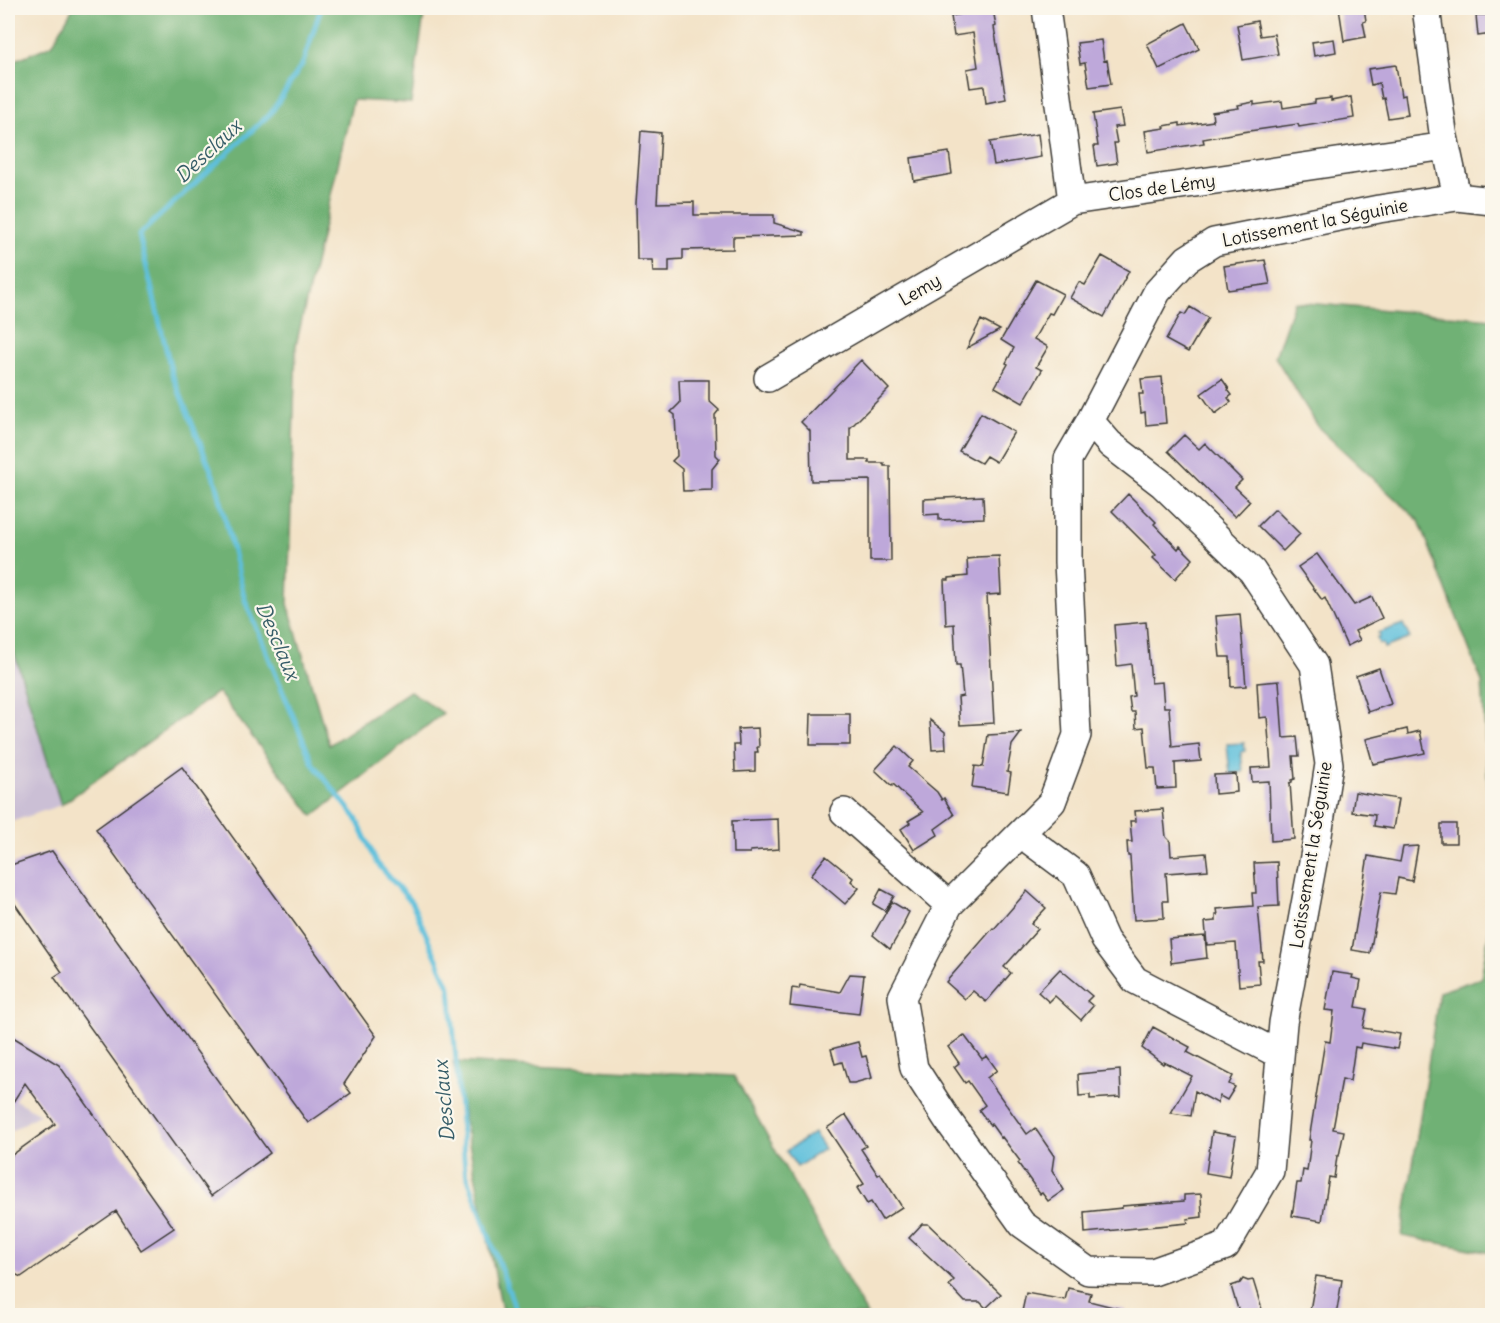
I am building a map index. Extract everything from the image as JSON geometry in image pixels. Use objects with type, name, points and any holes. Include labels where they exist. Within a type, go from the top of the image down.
[{"type":"street","points":[[1046,8],[1072,201]]},
{"type":"street","points":[[1426,8],[1446,146],[1457,197]]},
{"type":"street","name":"Clos de Lémy","points":[[1072,201],[1446,146]]},
{"type":"street","name":"Lotissement la Séguinie","points":[[1090,421],[1110,444],[1162,484],[1252,571],[1314,665],[1329,764],[1283,1023],[1270,1171],[1226,1246],[1153,1272],[1088,1271],[1022,1224],[947,1119],[914,1068],[902,997],[950,905],[1052,802],[1077,735],[1068,562],[1068,459],[1157,292],[1187,259],[1214,242],[1379,209],[1457,197],[1492,201]]},
{"type":"street","name":"Lemy","points":[[768,378],[1072,201]]},
{"type":"street","points":[[844,812],[950,905]]},
{"type":"street","points":[[1021,834],[1076,875],[1105,940],[1135,980],[1280,1055]]},
{"type":"shaded area","points":[[8,632],[61,805],[8,823]]},
{"type":"shaded area","points":[[8,1096],[40,1114],[8,1133]]},
{"type":"green space","points":[[73,8],[425,8],[411,103],[353,100],[296,345],[288,604],[329,745],[410,691],[443,713],[313,816],[218,692],[61,805],[8,632],[8,63],[52,45]]},
{"type":"green space","points":[[1294,302],[1492,319],[1492,854],[1482,682],[1419,521],[1319,428],[1275,357]]},
{"type":"green space","points":[[1492,915],[1492,1253],[1402,1236],[1439,992],[1481,978]]},
{"type":"green space","points":[[453,1062],[734,1076],[867,1315],[503,1315]]},
{"type":"water","points":[[1403,624],[1410,638],[1384,648],[1383,644],[1379,644],[1378,633]]},
{"type":"water","points":[[1244,743],[1245,751],[1241,752],[1243,772],[1230,774],[1227,744]]},
{"type":"water","points":[[814,1133],[824,1149],[797,1167],[786,1151]]},
{"type":"building","points":[[1339,8],[1364,8],[1366,21],[1363,22],[1366,37],[1344,41]]},
{"type":"building","points":[[993,9],[1006,99],[986,103],[984,86],[970,88],[967,69],[978,67],[973,33],[954,36],[951,16]]},
{"type":"building","points":[[1476,15],[1492,15],[1492,34],[1478,36]]},
{"type":"building","points":[[1257,21],[1260,36],[1274,34],[1278,54],[1243,60],[1237,25]]},
{"type":"building","points":[[1186,23],[1199,49],[1159,69],[1147,44]]},
{"type":"building","points":[[1334,39],[1336,52],[1314,56],[1312,42]]},
{"type":"building","points":[[1101,40],[1111,84],[1089,87],[1085,63],[1080,64],[1077,43]]},
{"type":"building","points":[[1396,65],[1401,96],[1405,95],[1408,115],[1388,118],[1379,83],[1371,85],[1368,69]]},
{"type":"building","points":[[1351,97],[1354,118],[1299,127],[1298,124],[1242,132],[1203,139],[1204,143],[1148,152],[1145,131],[1180,123],[1180,126],[1213,121],[1212,112],[1239,108],[1238,105],[1254,102],[1254,105],[1282,101],[1283,108],[1315,103],[1315,100],[1331,98],[1331,101]]},
{"type":"building","points":[[1120,110],[1123,126],[1114,127],[1117,163],[1097,166],[1094,146],[1098,146],[1093,114]]},
{"type":"building","points":[[641,131],[661,133],[657,203],[694,202],[694,215],[774,215],[774,223],[804,232],[804,235],[733,237],[733,249],[683,250],[683,259],[669,260],[669,272],[653,272],[652,260],[637,260],[636,203]]},
{"type":"building","points":[[1038,134],[1041,157],[994,165],[990,142]]},
{"type":"building","points":[[949,152],[952,174],[914,181],[911,158]]},
{"type":"building","points":[[1102,256],[1129,271],[1104,317],[1070,298],[1079,282],[1085,285]]},
{"type":"building","points":[[1265,260],[1270,284],[1228,290],[1224,266]]},
{"type":"building","points":[[1036,280],[1063,294],[1034,339],[1048,347],[1036,367],[1042,370],[1023,403],[995,387],[1014,348],[1001,340]]},
{"type":"building","points":[[1190,307],[1208,318],[1188,352],[1166,340],[1181,313],[1185,315]]},
{"type":"building","points":[[981,320],[1000,330],[967,348]]},
{"type":"building","points":[[861,360],[889,389],[850,428],[850,460],[869,460],[869,463],[884,463],[884,466],[890,466],[891,561],[870,561],[870,480],[811,481],[810,431],[801,422]]},
{"type":"building","points":[[1162,377],[1166,423],[1146,425],[1145,412],[1141,413],[1139,394],[1143,394],[1141,379]]},
{"type":"building","points":[[1222,379],[1232,395],[1228,398],[1231,402],[1215,414],[1201,394]]},
{"type":"building","points":[[679,380],[709,380],[709,401],[719,410],[715,415],[716,455],[720,459],[712,469],[712,490],[683,491],[682,469],[672,461],[677,456],[675,415],[671,412],[680,403]]},
{"type":"building","points":[[981,413],[1014,432],[996,462],[986,456],[981,463],[959,451]]},
{"type":"building","points":[[1184,435],[1199,449],[1205,443],[1242,480],[1235,487],[1250,501],[1235,517],[1168,451]]},
{"type":"building","points":[[1128,494],[1156,522],[1154,524],[1178,549],[1180,546],[1193,559],[1175,579],[1153,558],[1156,555],[1112,511]]},
{"type":"building","points":[[983,496],[984,518],[939,520],[939,514],[924,515],[924,499]]},
{"type":"building","points":[[1275,509],[1300,534],[1283,551],[1258,526]]},
{"type":"building","points":[[1317,554],[1354,605],[1372,597],[1382,618],[1355,631],[1360,640],[1347,646],[1325,598],[1322,600],[1298,567]]},
{"type":"building","points":[[999,556],[1001,594],[987,595],[994,723],[960,725],[958,697],[963,696],[960,665],[956,665],[954,624],[946,625],[944,580],[968,576],[967,559]]},
{"type":"building","points":[[1240,614],[1246,686],[1231,687],[1230,657],[1220,657],[1216,616]]},
{"type":"building","points":[[1146,622],[1151,683],[1162,682],[1164,707],[1169,707],[1172,747],[1199,744],[1201,761],[1175,763],[1176,788],[1157,789],[1155,768],[1148,768],[1144,727],[1136,728],[1135,712],[1131,712],[1129,697],[1134,696],[1131,664],[1117,666],[1114,625]]},
{"type":"building","points":[[1379,668],[1391,704],[1368,712],[1356,676]]},
{"type":"building","points":[[1279,681],[1283,738],[1297,737],[1299,756],[1293,756],[1295,779],[1289,783],[1294,839],[1271,841],[1269,781],[1252,782],[1251,768],[1271,767],[1267,717],[1259,718],[1257,683]]},
{"type":"building","points":[[811,714],[850,714],[850,745],[810,745]]},
{"type":"building","points":[[930,720],[945,732],[946,749],[932,750]]},
{"type":"building","points":[[758,728],[759,747],[757,747],[758,752],[755,752],[755,771],[735,772],[734,745],[739,745],[738,729]]},
{"type":"building","points":[[1407,729],[1408,734],[1420,731],[1425,753],[1373,764],[1366,739]]},
{"type":"building","points":[[1021,733],[1012,745],[1007,772],[1011,773],[1008,792],[972,787],[975,766],[983,767],[988,735]]},
{"type":"building","points":[[897,746],[913,761],[908,767],[937,792],[942,800],[944,798],[954,815],[935,829],[938,835],[914,850],[901,829],[910,823],[908,821],[923,812],[875,770]]},
{"type":"building","points":[[182,767],[376,1036],[344,1084],[351,1093],[308,1123],[96,829]]},
{"type":"building","points":[[1236,774],[1237,792],[1215,794],[1214,775]]},
{"type":"building","points":[[1355,792],[1398,799],[1393,829],[1374,826],[1375,815],[1352,812]]},
{"type":"building","points":[[1163,809],[1171,856],[1206,853],[1208,870],[1166,873],[1168,901],[1163,901],[1164,918],[1134,920],[1127,842],[1132,842],[1130,821],[1136,821],[1135,811]]},
{"type":"building","points":[[778,819],[779,849],[733,853],[732,821]]},
{"type":"building","points":[[1441,824],[1456,824],[1456,843],[1441,843]]},
{"type":"building","points":[[1418,846],[1412,881],[1398,878],[1395,894],[1381,892],[1370,953],[1352,950],[1368,856],[1400,862],[1403,847]]},
{"type":"building","points":[[52,851],[270,1153],[211,1196],[54,977],[62,972],[8,894],[8,866]]},
{"type":"building","points":[[826,856],[853,878],[851,881],[859,888],[845,904],[811,875]]},
{"type":"building","points":[[1277,862],[1279,906],[1258,907],[1263,961],[1258,961],[1260,984],[1239,986],[1236,943],[1207,945],[1205,922],[1216,921],[1217,909],[1253,906],[1252,893],[1256,893],[1254,863]]},
{"type":"building","points":[[881,889],[894,896],[885,911],[873,904]]},
{"type":"building","points":[[1027,891],[1046,908],[1031,924],[1038,929],[1004,967],[1011,973],[986,1002],[973,991],[965,999],[946,982]]},
{"type":"building","points":[[892,902],[909,912],[890,949],[873,935]]},
{"type":"building","points":[[1205,936],[1207,958],[1171,963],[1169,939]]},
{"type":"building","points":[[1060,969],[1092,996],[1087,1001],[1093,1006],[1081,1020],[1055,996],[1049,1002],[1038,992]]},
{"type":"building","points":[[1332,972],[1353,975],[1352,978],[1361,980],[1356,1007],[1367,1009],[1363,1028],[1400,1034],[1397,1049],[1361,1043],[1360,1048],[1355,1047],[1350,1081],[1342,1079],[1333,1129],[1344,1131],[1334,1178],[1329,1177],[1322,1221],[1292,1216],[1297,1183],[1301,1183],[1303,1170],[1307,1171],[1311,1140],[1309,1140],[1325,1041],[1330,1042],[1334,1011],[1325,1010]]},
{"type":"building","points":[[850,974],[864,975],[859,1014],[790,1006],[792,988],[799,989],[800,985],[840,992]]},
{"type":"building","points":[[1153,1027],[1190,1047],[1187,1052],[1233,1076],[1229,1084],[1235,1087],[1227,1100],[1220,1096],[1217,1103],[1195,1091],[1191,1116],[1171,1113],[1192,1076],[1164,1062],[1163,1064],[1142,1048]]},
{"type":"building","points":[[964,1035],[982,1059],[987,1056],[997,1070],[987,1078],[1027,1134],[1035,1128],[1054,1156],[1052,1170],[1064,1190],[1048,1201],[1042,1193],[1040,1194],[1018,1163],[1020,1161],[979,1110],[985,1105],[968,1081],[965,1083],[954,1067],[959,1063],[948,1047]]},
{"type":"building","points":[[13,1037],[59,1065],[174,1228],[141,1250],[116,1211],[21,1277],[8,1271],[8,1158],[55,1124],[25,1083],[8,1110],[8,1047]]},
{"type":"building","points":[[858,1042],[862,1057],[866,1056],[872,1078],[848,1083],[842,1062],[835,1064],[831,1049]]},
{"type":"building","points":[[1120,1070],[1121,1097],[1090,1099],[1090,1095],[1079,1096],[1078,1074]]},
{"type":"building","points":[[846,1115],[866,1146],[861,1149],[902,1207],[882,1220],[871,1202],[867,1204],[857,1188],[864,1184],[827,1128]]},
{"type":"building","points":[[1212,1132],[1236,1136],[1229,1177],[1206,1173]]},
{"type":"building","points":[[1201,1194],[1202,1217],[1187,1219],[1188,1223],[1085,1233],[1084,1212],[1122,1208],[1122,1206],[1184,1201],[1184,1195]]},
{"type":"building","points":[[922,1224],[928,1224],[1001,1294],[986,1308],[980,1302],[965,1302],[949,1285],[954,1280],[909,1238]]},
{"type":"building","points":[[1316,1276],[1342,1280],[1336,1316],[1309,1316]]},
{"type":"building","points":[[1243,1279],[1253,1280],[1264,1316],[1240,1316],[1231,1286],[1240,1283]]},
{"type":"building","points":[[1068,1288],[1091,1293],[1089,1301],[1125,1310],[1124,1316],[1021,1316],[1026,1293],[1065,1300]]},
{"type":"waterway","name":"Desclaux","points":[[321,8],[303,63],[271,113],[139,235],[172,374],[217,485],[245,600],[313,764],[356,818],[377,863],[412,903],[450,988],[465,1170],[518,1316]]}]
